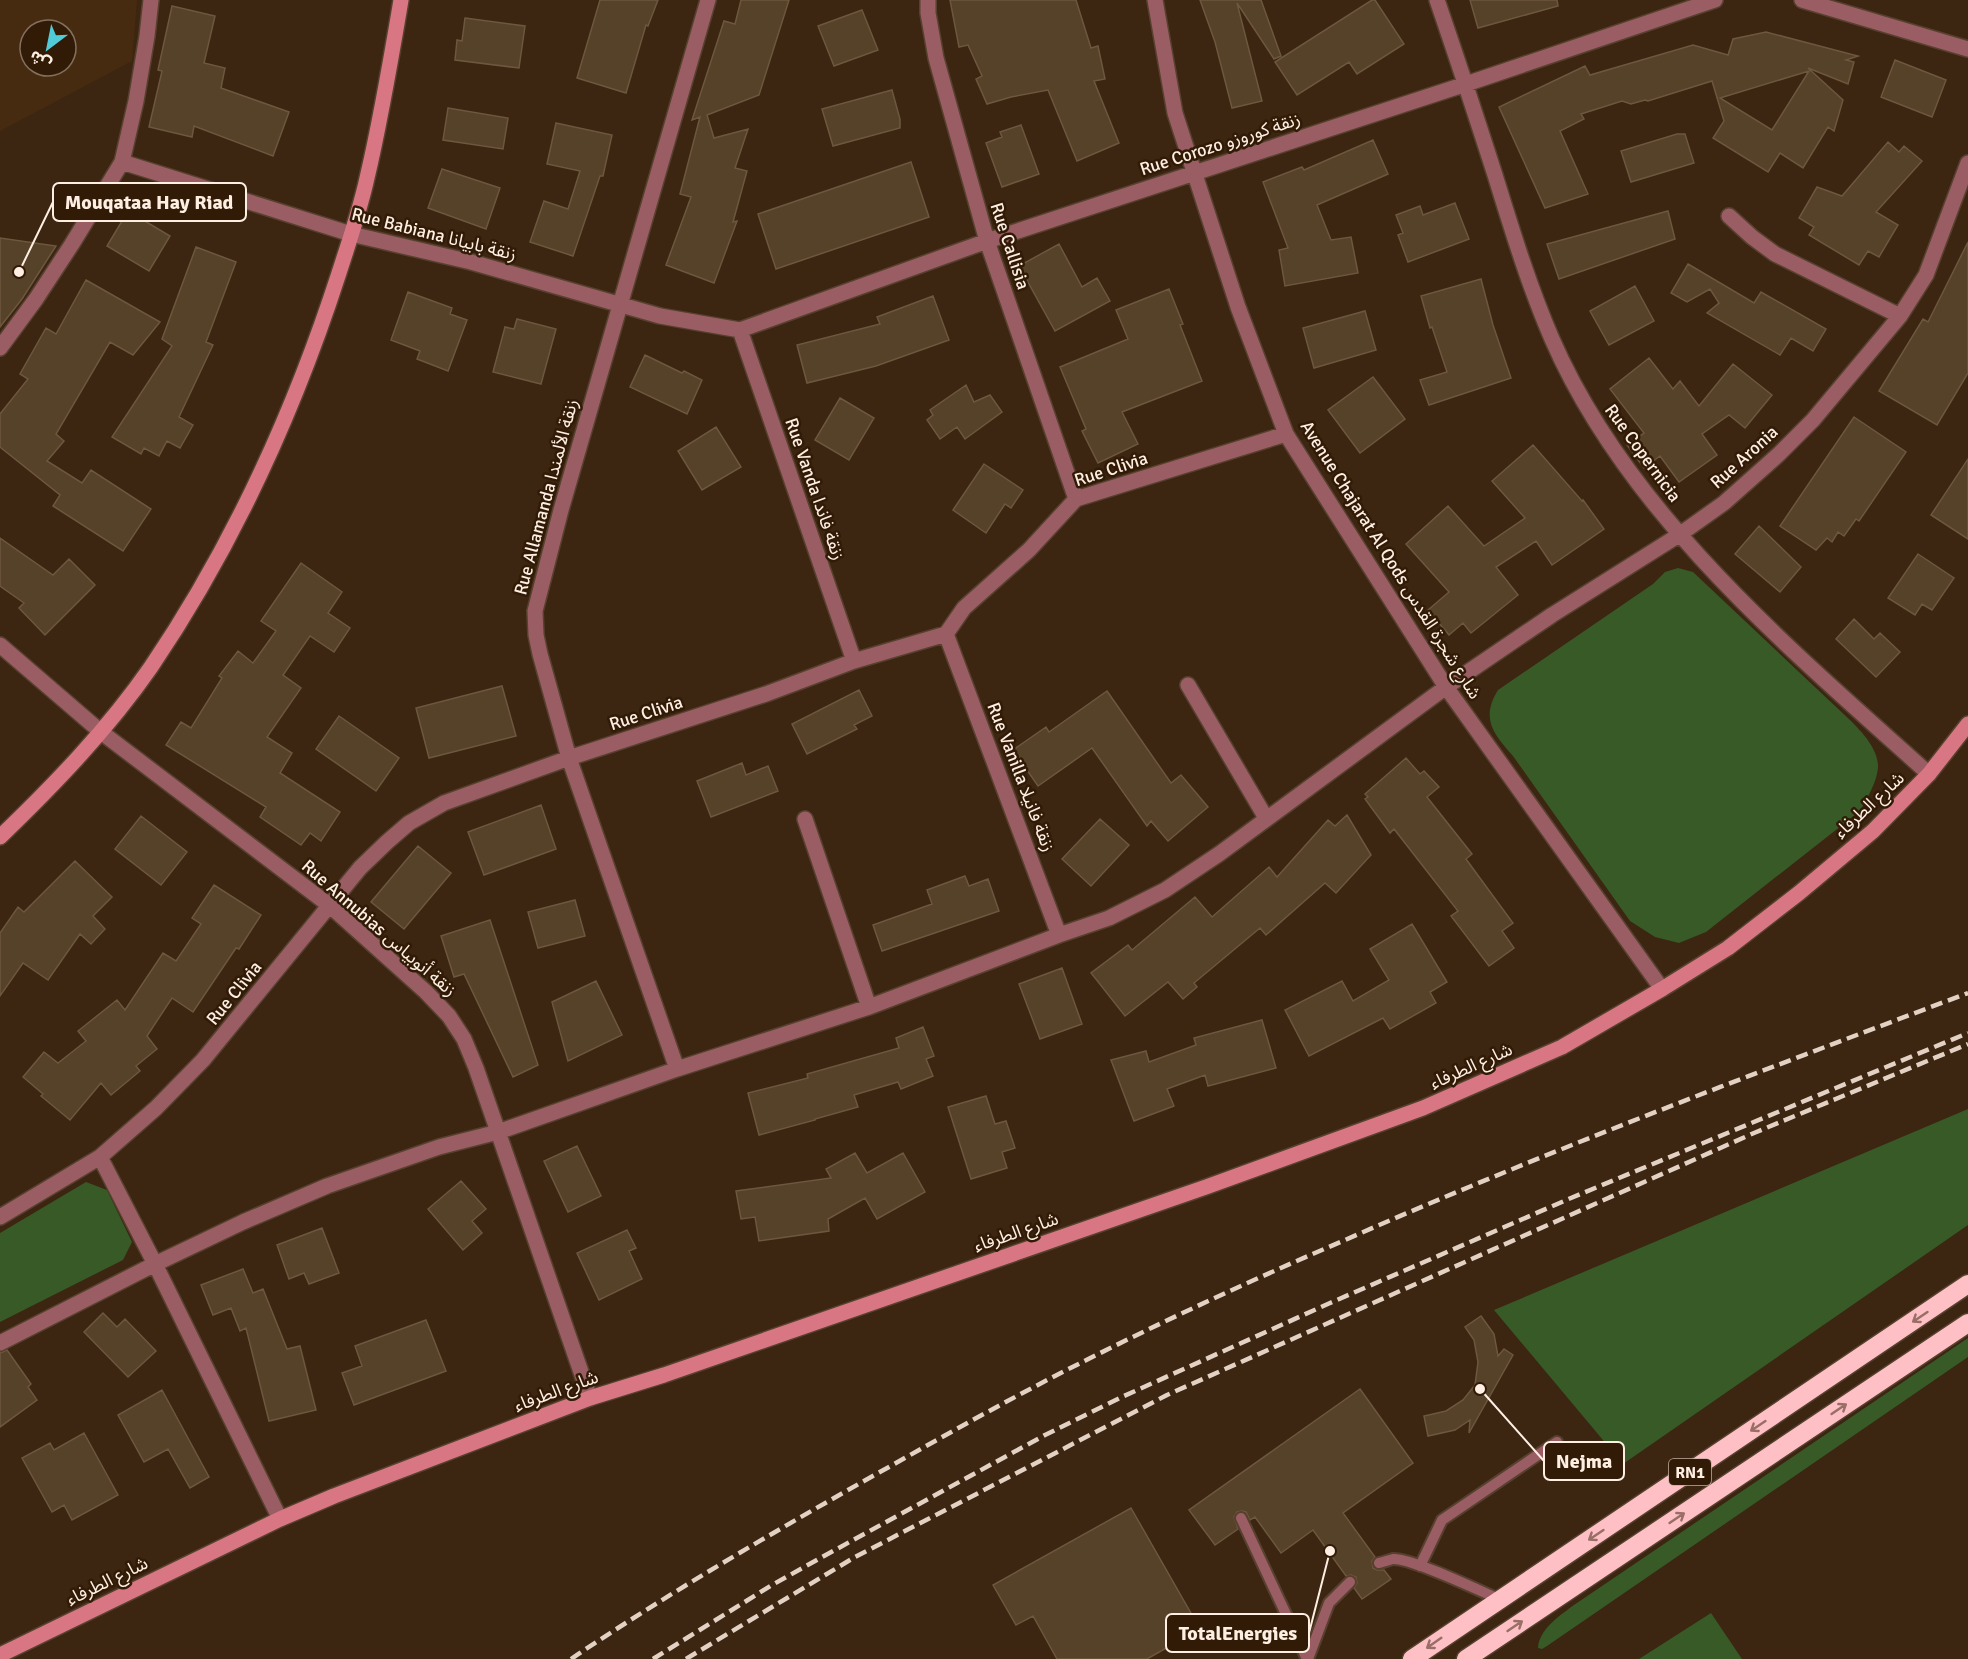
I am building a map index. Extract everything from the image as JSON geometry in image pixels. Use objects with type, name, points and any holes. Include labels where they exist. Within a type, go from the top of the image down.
[{"type":"highway","name":"RN1","points":[[1412,1659],[1968,1284]]},
{"type":"highway","name":"RN1","points":[[1468,1659],[1968,1323]]},
{"type":"street","points":[[0,348],[36,299],[122,162],[136,101],[151,0]]},
{"type":"street","points":[[0,837],[44,795],[100,732],[150,667],[206,580],[247,502],[288,412],[316,342],[351,234],[367,179],[401,0]]},
{"type":"street","name":"Rue Allamanda زنقة الألمندا","points":[[677,1069],[569,758],[540,654],[535,611],[561,510],[708,0]]},
{"type":"street","name":"Rue Callisia","points":[[928,0],[936,58],[987,242],[1076,499]]},
{"type":"street","name":"Avenue Chajarat Al Qods شارع شجرة القدس","points":[[1155,0],[1175,113],[1238,308],[1286,434],[1446,687],[1662,989]]},
{"type":"street","name":"Rue Copernicia","points":[[1437,0],[1524,267],[1552,340],[1601,433],[1679,535],[1788,647],[1929,774]]},
{"type":"street","name":"Rue Corozo زنقة كوروزو","points":[[740,330],[987,242],[1714,0]]},
{"type":"street","points":[[1802,0],[1968,49]]},
{"type":"street","name":"Rue Babiana زنقة بابيانا","points":[[122,162],[351,234],[471,262],[678,320],[740,330]]},
{"type":"street","name":"Rue Aronia","points":[[1446,687],[1552,615],[1679,535],[1724,503],[1786,447],[1828,403],[1900,316],[1926,275],[1968,163]]},
{"type":"street","points":[[1729,216],[1775,254],[1900,316]]},
{"type":"street","name":"Rue Vanda زنقة فاندا","points":[[740,330],[854,661]]},
{"type":"street","name":"Rue Clivia","points":[[0,1217],[100,1157],[156,1108],[203,1060],[245,1011],[360,868],[410,823],[444,803],[569,758],[766,694],[854,661],[946,634],[964,608],[1029,550],[1076,499],[1286,434]]},
{"type":"street","name":"Rue Vanilla زنقة فانيلا","points":[[946,634],[1059,935]]},
{"type":"street","name":"Rue Annubias زنقة أنوبياس","points":[[0,645],[100,732],[329,905],[426,992],[449,1016],[464,1039],[476,1068],[590,1398]]},
{"type":"street","points":[[1188,685],[1266,818]]},
{"type":"street","points":[[0,1343],[155,1264],[327,1186],[439,1147],[498,1132],[677,1069],[869,1007],[1109,918],[1165,890],[1219,854],[1446,687]]},
{"type":"street","name":"شارع الطرفاء","points":[[0,1655],[280,1519],[334,1496],[590,1398],[1128,1214],[1423,1108],[1562,1047],[1728,948],[1799,893],[1873,831],[1929,774],[1968,724]]},
{"type":"street","points":[[805,819],[869,1007]]},
{"type":"street","points":[[100,1157],[280,1519]]},
{"type":"lane","points":[[1420,1566],[1442,1520],[1557,1442]]},
{"type":"lane","points":[[1241,1518],[1308,1659]]},
{"type":"lane","points":[[1379,1563],[1395,1559],[1420,1566],[1501,1600]]},
{"type":"lane","points":[[1308,1659],[1329,1604],[1350,1582]]},
{"type":"shaded area","points":[[0,0],[137,0],[132,61],[0,131]]},
{"type":"green space","points":[[1678,568],[1693,572],[1851,721],[1872,747],[1878,766],[1874,783],[1860,811],[1706,932],[1679,943],[1655,937],[1630,921],[1495,733],[1490,718],[1490,709],[1498,690],[1653,584],[1665,572]]},
{"type":"green space","points":[[1968,1109],[1968,1225],[1623,1464],[1494,1310]]},
{"type":"green space","points":[[86,1182],[107,1190],[132,1242],[123,1260],[0,1322],[0,1233]]},
{"type":"green space","points":[[1968,1338],[1968,1357],[1547,1646],[1542,1649],[1538,1648],[1545,1630],[1571,1607]]},
{"type":"green space","points":[[1711,1613],[1742,1659],[1639,1659]]},
{"type":"building","points":[[600,0],[658,0],[648,26],[646,25],[626,93],[577,78]]},
{"type":"building","points":[[741,0],[789,0],[759,95],[707,115],[714,138],[748,129],[735,168],[747,171],[733,222],[737,221],[714,283],[666,265],[691,197],[680,194],[700,117],[692,120],[724,21],[735,24]]},
{"type":"building","points":[[950,0],[1076,0],[1091,48],[1098,46],[1105,79],[1094,81],[1119,143],[1077,161],[1048,90],[987,104],[976,79],[982,76],[968,45],[959,47]]},
{"type":"building","points":[[1200,0],[1261,0],[1281,56],[1274,59],[1237,3],[1262,101],[1232,108],[1215,42]]},
{"type":"building","points":[[1375,0],[1404,44],[1357,74],[1349,62],[1297,95],[1275,62]]},
{"type":"building","points":[[1470,0],[1557,0],[1558,6],[1478,28]]},
{"type":"building","points":[[172,6],[215,16],[204,63],[225,68],[221,88],[289,112],[273,156],[194,126],[192,137],[149,127],[162,71],[158,70]]},
{"type":"building","points":[[862,10],[878,50],[834,66],[818,26]]},
{"type":"building","points":[[465,18],[525,26],[519,68],[455,60],[457,40],[462,41]]},
{"type":"building","points":[[1766,32],[1858,56],[1846,60],[1854,62],[1848,84],[1808,68],[1843,100],[1834,131],[1828,127],[1803,168],[1780,153],[1768,172],[1713,138],[1724,121],[1712,81],[1648,101],[1631,104],[1622,101],[1581,114],[1584,119],[1560,131],[1588,194],[1545,208],[1499,107],[1585,66],[1590,75],[1693,45],[1728,55],[1733,39]],"holes":[[[1809,71],[1772,130],[1720,98]]]},
{"type":"building","points":[[1895,60],[1946,80],[1932,117],[1881,97]]},
{"type":"building","points":[[892,90],[900,119],[900,128],[833,146],[822,109]]},
{"type":"building","points":[[448,108],[508,118],[503,149],[443,140]]},
{"type":"building","points":[[556,123],[612,135],[603,176],[600,176],[573,256],[530,242],[544,201],[568,209],[580,171],[547,164]]},
{"type":"building","points":[[1021,125],[1039,174],[1002,187],[986,143],[1002,137],[1000,132]]},
{"type":"building","points":[[1677,134],[1685,134],[1694,163],[1631,182],[1621,151]]},
{"type":"building","points":[[1373,140],[1388,174],[1317,205],[1331,240],[1351,237],[1358,273],[1285,286],[1279,250],[1288,248],[1263,182],[1302,167],[1304,170]]},
{"type":"building","points":[[1888,142],[1899,152],[1904,146],[1922,161],[1876,212],[1898,225],[1879,257],[1868,251],[1859,265],[1809,235],[1814,227],[1799,218],[1817,187],[1842,196]]},
{"type":"building","points":[[911,162],[929,217],[776,269],[758,214]]},
{"type":"building","points":[[442,169],[500,188],[486,229],[428,208]]},
{"type":"building","points":[[1455,203],[1469,239],[1408,262],[1398,235],[1403,233],[1396,215],[1420,206],[1423,215]]},
{"type":"building","points":[[128,211],[170,236],[149,271],[107,246]]},
{"type":"building","points":[[1668,211],[1675,239],[1559,279],[1547,244]]},
{"type":"building","points":[[0,238],[56,246],[22,299],[0,327]]},
{"type":"building","points":[[1968,242],[1968,373],[1937,425],[1879,391],[1923,319],[1928,322]]},
{"type":"building","points":[[1059,244],[1082,287],[1097,278],[1110,301],[1055,331],[1019,266]]},
{"type":"building","points":[[196,247],[236,262],[206,342],[213,345],[179,417],[193,425],[180,448],[167,441],[159,456],[144,448],[141,454],[112,437],[172,346],[162,339]]},
{"type":"building","points":[[1688,264],[1754,303],[1761,292],[1826,329],[1813,351],[1791,338],[1780,355],[1707,313],[1719,303],[1710,289],[1687,302],[1671,293]]},
{"type":"building","points":[[1481,279],[1493,325],[1511,378],[1429,405],[1420,380],[1447,372],[1432,327],[1430,328],[1421,296]]},
{"type":"building","points":[[86,280],[160,322],[133,355],[110,342],[56,434],[64,441],[47,461],[82,483],[91,470],[151,509],[123,551],[53,506],[60,495],[0,447],[0,414],[28,379],[20,374],[46,328],[56,334]]},
{"type":"building","points":[[1635,286],[1654,321],[1609,345],[1590,311]]},
{"type":"building","points":[[1169,289],[1183,324],[1180,325],[1202,381],[1122,412],[1138,444],[1098,463],[1082,431],[1086,429],[1060,367],[1128,339],[1116,310]]},
{"type":"building","points":[[408,292],[452,308],[450,314],[467,320],[448,371],[417,359],[420,351],[391,340]]},
{"type":"building","points":[[933,296],[949,340],[876,366],[807,383],[797,345],[880,324],[877,317]]},
{"type":"building","points":[[1365,311],[1376,350],[1314,368],[1303,328]]},
{"type":"building","points":[[517,319],[556,329],[541,384],[493,372],[505,327],[514,329]]},
{"type":"building","points":[[645,355],[702,380],[687,414],[630,387]]},
{"type":"building","points":[[1649,358],[1673,389],[1680,381],[1699,406],[1733,364],[1772,395],[1745,428],[1729,415],[1702,434],[1717,455],[1679,482],[1660,456],[1644,468],[1627,445],[1644,433],[1610,389]]},
{"type":"building","points":[[1373,377],[1405,419],[1360,453],[1328,410]]},
{"type":"building","points":[[966,385],[974,402],[990,395],[1002,412],[965,439],[957,427],[940,439],[927,420],[933,415],[930,410]]},
{"type":"building","points":[[840,398],[874,418],[849,460],[815,440]]},
{"type":"building","points":[[1854,417],[1906,452],[1859,521],[1856,519],[1844,536],[1838,532],[1832,542],[1827,538],[1816,550],[1780,526]]},
{"type":"building","points":[[716,427],[741,467],[702,490],[678,451]]},
{"type":"building","points":[[1533,445],[1583,500],[1604,529],[1552,565],[1536,541],[1496,567],[1518,595],[1471,633],[1463,623],[1449,635],[1428,610],[1449,592],[1406,544],[1448,506],[1484,546],[1525,518],[1492,481]]},
{"type":"building","points":[[1968,459],[1968,539],[1931,515]]},
{"type":"building","points":[[984,464],[1023,490],[1011,508],[1005,504],[986,533],[953,510]]},
{"type":"building","points":[[1759,526],[1801,567],[1780,592],[1735,554]]},
{"type":"building","points":[[0,538],[53,575],[69,559],[95,585],[45,635],[19,608],[24,603],[0,586]]},
{"type":"building","points":[[1918,554],[1954,578],[1932,610],[1922,604],[1915,615],[1888,598]]},
{"type":"building","points":[[301,563],[342,592],[328,613],[350,628],[334,652],[310,636],[283,675],[301,688],[267,737],[292,753],[280,773],[340,812],[321,841],[310,833],[301,845],[260,817],[266,807],[166,745],[181,722],[191,728],[222,678],[219,676],[238,651],[253,663],[276,631],[261,621]]},
{"type":"building","points":[[1854,619],[1874,639],[1880,633],[1900,652],[1876,677],[1836,639]]},
{"type":"building","points":[[502,686],[516,736],[429,758],[416,708]]},
{"type":"building","points":[[859,690],[872,716],[854,725],[857,729],[807,754],[792,724]]},
{"type":"building","points":[[1107,691],[1171,783],[1181,775],[1208,807],[1168,841],[1151,821],[1147,826],[1092,748],[1038,786],[1013,750],[1046,727],[1049,732]]},
{"type":"building","points":[[339,716],[399,758],[376,791],[316,749]]},
{"type":"building","points":[[1406,758],[1420,774],[1424,771],[1439,787],[1427,797],[1472,854],[1466,859],[1513,923],[1502,931],[1514,948],[1489,966],[1451,916],[1458,911],[1394,829],[1390,833],[1365,799],[1368,797],[1365,794]]},
{"type":"building","points":[[742,763],[746,775],[768,766],[778,791],[711,817],[697,781]]},
{"type":"building","points":[[541,805],[556,849],[484,875],[468,832]]},
{"type":"building","points":[[1347,815],[1371,855],[1336,893],[1325,883],[1266,935],[1260,928],[1194,983],[1197,987],[1183,999],[1168,982],[1125,1016],[1091,973],[1128,945],[1132,950],[1195,897],[1212,917],[1269,867],[1277,877],[1328,820],[1335,826]]},
{"type":"building","points":[[141,816],[187,852],[161,885],[115,849]]},
{"type":"building","points":[[1100,819],[1129,845],[1091,886],[1062,859]]},
{"type":"building","points":[[418,846],[451,873],[404,929],[371,902]]},
{"type":"building","points":[[75,861],[112,897],[93,916],[105,929],[91,944],[80,934],[48,980],[23,963],[0,996],[0,933],[18,907],[24,912]]},
{"type":"building","points":[[965,876],[969,886],[988,879],[999,911],[882,951],[873,925],[932,904],[927,890]]},
{"type":"building","points":[[214,885],[261,915],[193,1012],[172,998],[147,1036],[157,1049],[136,1066],[140,1071],[111,1095],[101,1083],[70,1120],[41,1096],[43,1094],[23,1077],[44,1052],[58,1063],[86,1041],[78,1031],[117,1000],[125,1010],[163,953],[176,961],[201,924],[192,918]]},
{"type":"building","points":[[575,900],[585,936],[538,948],[528,912]]},
{"type":"building","points":[[490,920],[538,1065],[513,1077],[464,974],[454,977],[441,936]]},
{"type":"building","points":[[1412,924],[1447,982],[1430,992],[1436,1003],[1390,1029],[1383,1018],[1309,1056],[1285,1010],[1342,981],[1353,1001],[1389,980],[1370,949]]},
{"type":"building","points":[[1062,968],[1082,1024],[1040,1039],[1019,984]]},
{"type":"building","points":[[596,981],[622,1035],[568,1061],[552,1002]]},
{"type":"building","points":[[1262,1020],[1276,1068],[1208,1086],[1205,1075],[1167,1089],[1174,1106],[1134,1121],[1111,1060],[1146,1051],[1149,1062],[1196,1045],[1194,1038]]},
{"type":"building","points":[[923,1027],[934,1056],[926,1059],[933,1076],[901,1089],[898,1082],[854,1095],[858,1107],[759,1135],[748,1093],[808,1078],[807,1074],[899,1048],[896,1038]]},
{"type":"building","points":[[986,1096],[995,1124],[1006,1121],[1015,1148],[1002,1152],[1007,1168],[971,1179],[948,1107]]},
{"type":"building","points":[[577,1146],[601,1196],[568,1212],[544,1161]]},
{"type":"building","points":[[855,1153],[867,1173],[903,1153],[925,1192],[877,1219],[865,1198],[828,1219],[829,1231],[759,1241],[755,1217],[741,1219],[736,1191],[831,1178],[826,1169]]},
{"type":"building","points":[[461,1181],[486,1209],[472,1221],[482,1233],[463,1250],[428,1209]]},
{"type":"building","points":[[322,1228],[339,1273],[309,1284],[304,1273],[289,1279],[277,1245]]},
{"type":"building","points":[[627,1230],[636,1248],[629,1251],[642,1279],[599,1300],[577,1253]]},
{"type":"building","points":[[243,1269],[253,1293],[263,1289],[287,1349],[300,1346],[316,1410],[269,1421],[246,1328],[240,1331],[231,1308],[213,1315],[201,1285]]},
{"type":"building","points":[[103,1313],[117,1327],[125,1319],[156,1351],[128,1377],[84,1332]]},
{"type":"building","points":[[1481,1316],[1494,1334],[1498,1356],[1504,1349],[1513,1355],[1469,1433],[1470,1420],[1455,1430],[1428,1436],[1424,1416],[1446,1411],[1463,1400],[1475,1385],[1478,1362],[1474,1340],[1465,1327]]},
{"type":"building","points":[[426,1320],[446,1371],[354,1405],[342,1373],[362,1366],[355,1346]]},
{"type":"building","points":[[7,1350],[31,1384],[28,1387],[37,1400],[0,1427],[0,1353]]},
{"type":"building","points":[[1360,1389],[1413,1463],[1343,1513],[1375,1557],[1372,1561],[1373,1568],[1384,1570],[1391,1579],[1362,1599],[1354,1588],[1357,1583],[1356,1577],[1346,1576],[1313,1530],[1281,1553],[1255,1517],[1250,1520],[1246,1512],[1242,1511],[1237,1512],[1234,1517],[1238,1529],[1215,1545],[1189,1510]]},
{"type":"building","points":[[162,1390],[209,1477],[190,1488],[168,1449],[144,1462],[118,1415]]},
{"type":"building","points":[[84,1433],[118,1495],[72,1520],[64,1505],[52,1512],[22,1458],[50,1443],[54,1450]]},
{"type":"building","points":[[1131,1508],[1200,1629],[1147,1659],[1057,1659],[1033,1616],[1016,1625],[993,1585]]},
{"type":"railway","points":[[571,1659],[679,1589],[827,1502],[1007,1401],[1163,1323],[1308,1256],[1499,1175],[1655,1112],[1968,993]]},
{"type":"railway","points":[[653,1659],[772,1585],[1045,1435],[1124,1396],[1571,1198],[1968,1033]]},
{"type":"railway","points":[[686,1659],[855,1557],[1167,1395],[1754,1133],[1968,1044]]},
{"type":"place","name":"Mouqataa Hay Riad","points":[[19,272]]},
{"type":"place","name":"Nejma","points":[[1480,1389]]},
{"type":"place","name":"TotalEnergies","points":[[1330,1551]]}]
